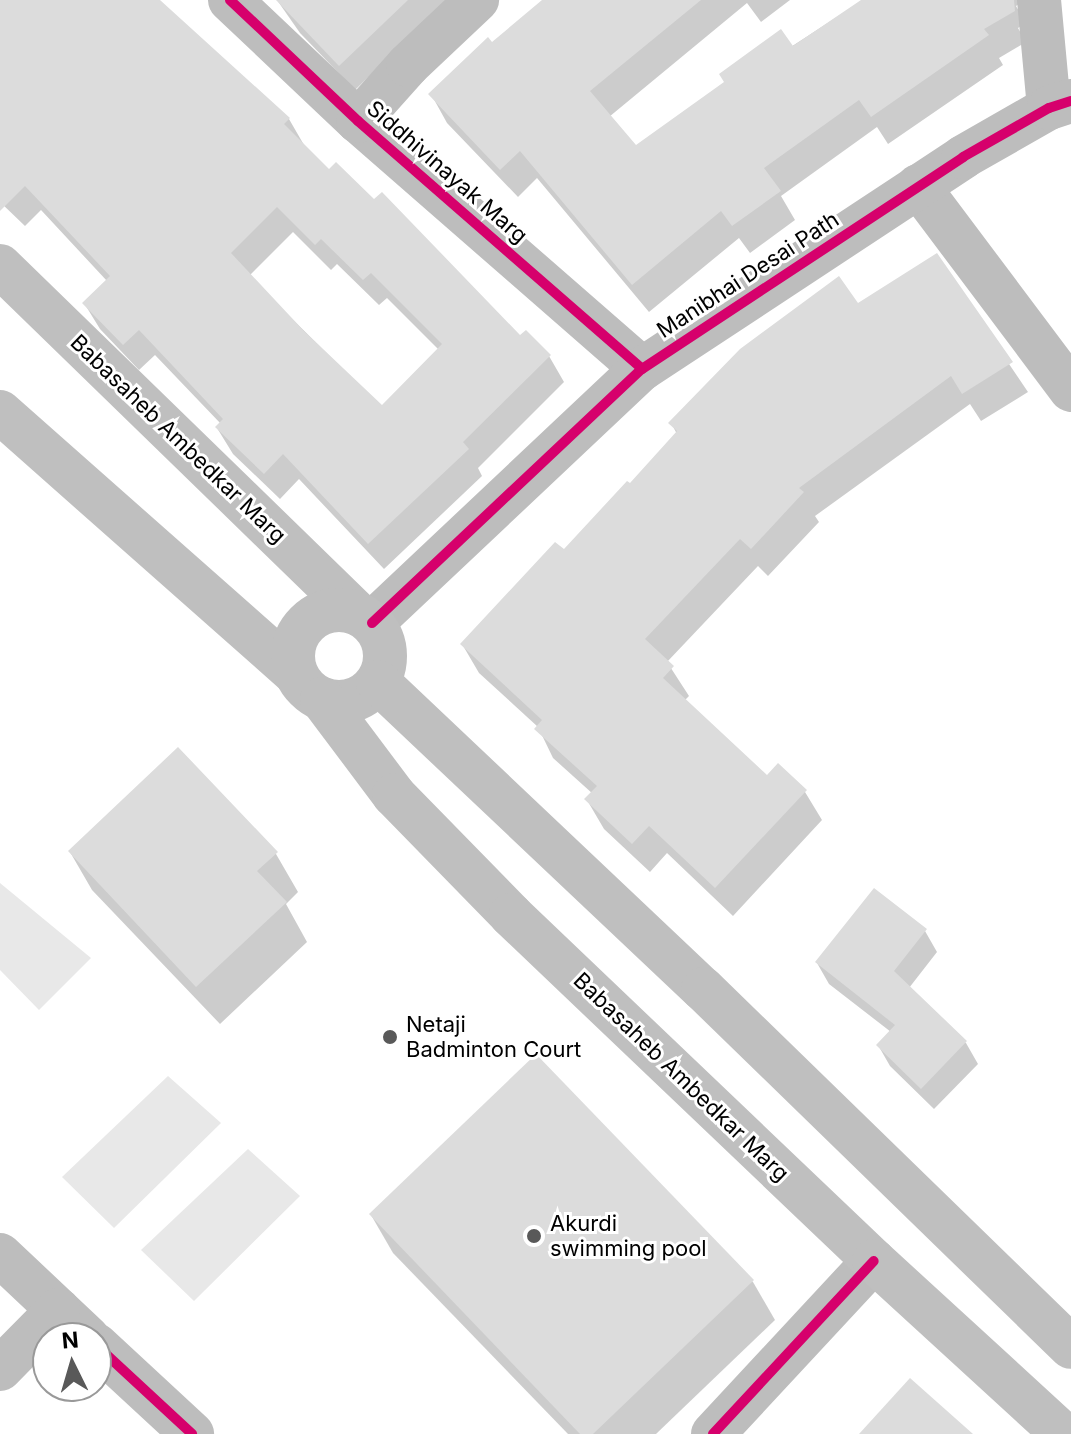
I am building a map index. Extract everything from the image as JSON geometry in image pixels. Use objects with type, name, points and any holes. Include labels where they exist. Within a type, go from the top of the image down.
[{"type":"main road","name":"Babasaheb Ambedkar Marg","points":[[0,266],[364,618]]},
{"type":"main road","name":"Babasaheb Ambedkar Marg","points":[[0,412],[309,686],[394,795],[511,915],[874,1261],[1063,1434]]},
{"type":"main road","points":[[330,611],[364,618],[385,647],[385,665],[378,682],[358,699],[339,702],[309,686],[294,648],[306,624],[330,611]]},
{"type":"main road","points":[[378,682],[647,935],[1071,1347]]},
{"type":"street","name":"Siddhivinayak Marg","points":[[230,0],[358,121],[642,369]]},
{"type":"street","points":[[358,121],[408,65],[477,0]]},
{"type":"street","points":[[1039,0],[1060,105]]},
{"type":"street","name":"Manibhai Desai Path","points":[[364,618],[642,369],[918,186],[1060,105]]},
{"type":"street","points":[[918,186],[1071,390]]},
{"type":"street","points":[[0,1255],[71,1322]]},
{"type":"street","points":[[713,1434],[874,1261]]},
{"type":"street","points":[[0,1369],[32,1349]]},
{"type":"street","points":[[112,1360],[192,1434]]},
{"type":"shaded area","points":[[0,883],[91,958],[39,1010],[0,970]]},
{"type":"shaded area","points":[[168,1076],[221,1123],[114,1228],[62,1177]]},
{"type":"shaded area","points":[[248,1149],[300,1196],[194,1301],[141,1250]]},
{"type":"building","points":[[0,0],[160,0],[290,118],[284,124],[329,169],[336,162],[374,199],[382,192],[520,335],[526,330],[551,355],[463,442],[469,449],[368,544],[283,454],[264,474],[215,427],[223,419],[139,330],[123,345],[82,303],[110,276],[25,186],[0,211]],"holes":[[[277,207],[315,245],[321,239],[363,280],[371,273],[442,344],[382,405],[304,331],[231,253]]]},
{"type":"building","points":[[276,0],[408,0],[339,66]]},
{"type":"building","points":[[542,0],[701,0],[590,91],[636,145],[724,82],[719,74],[781,29],[793,46],[861,0],[1014,0],[1015,11],[984,29],[989,35],[871,117],[859,100],[764,168],[781,191],[732,226],[721,211],[632,285],[520,151],[500,170],[428,94],[488,37],[492,42]]},
{"type":"building","points":[[937,253],[1013,362],[962,394],[951,376],[799,488],[804,492],[751,549],[740,539],[645,639],[674,666],[663,678],[767,775],[778,763],[807,790],[715,888],[649,826],[632,844],[584,799],[597,786],[534,729],[542,720],[460,644],[555,542],[564,549],[627,481],[630,483],[677,431],[668,423],[740,349],[839,276],[858,303]]},
{"type":"building","points":[[178,747],[278,852],[257,871],[287,902],[196,987],[68,851]]},
{"type":"building","points":[[874,888],[927,929],[894,971],[967,1041],[921,1089],[876,1045],[895,1025],[815,962]]},
{"type":"building","points":[[536,1054],[754,1280],[593,1434],[580,1434],[369,1214]]},
{"type":"building","points":[[910,1378],[973,1434],[859,1434]]},
{"type":"cycle path","points":[[230,0],[358,121],[642,369]]},
{"type":"cycle path","points":[[372,623],[642,369],[963,157],[1049,108],[1071,101]]},
{"type":"cycle path","points":[[713,1434],[874,1261]]},
{"type":"cycle path","points":[[112,1360],[192,1434]]},
{"type":"place","name":"Netaji Badminton Court","points":[[390,1037]]},
{"type":"place","name":"Akurdi swimming pool","points":[[534,1236]]}]
